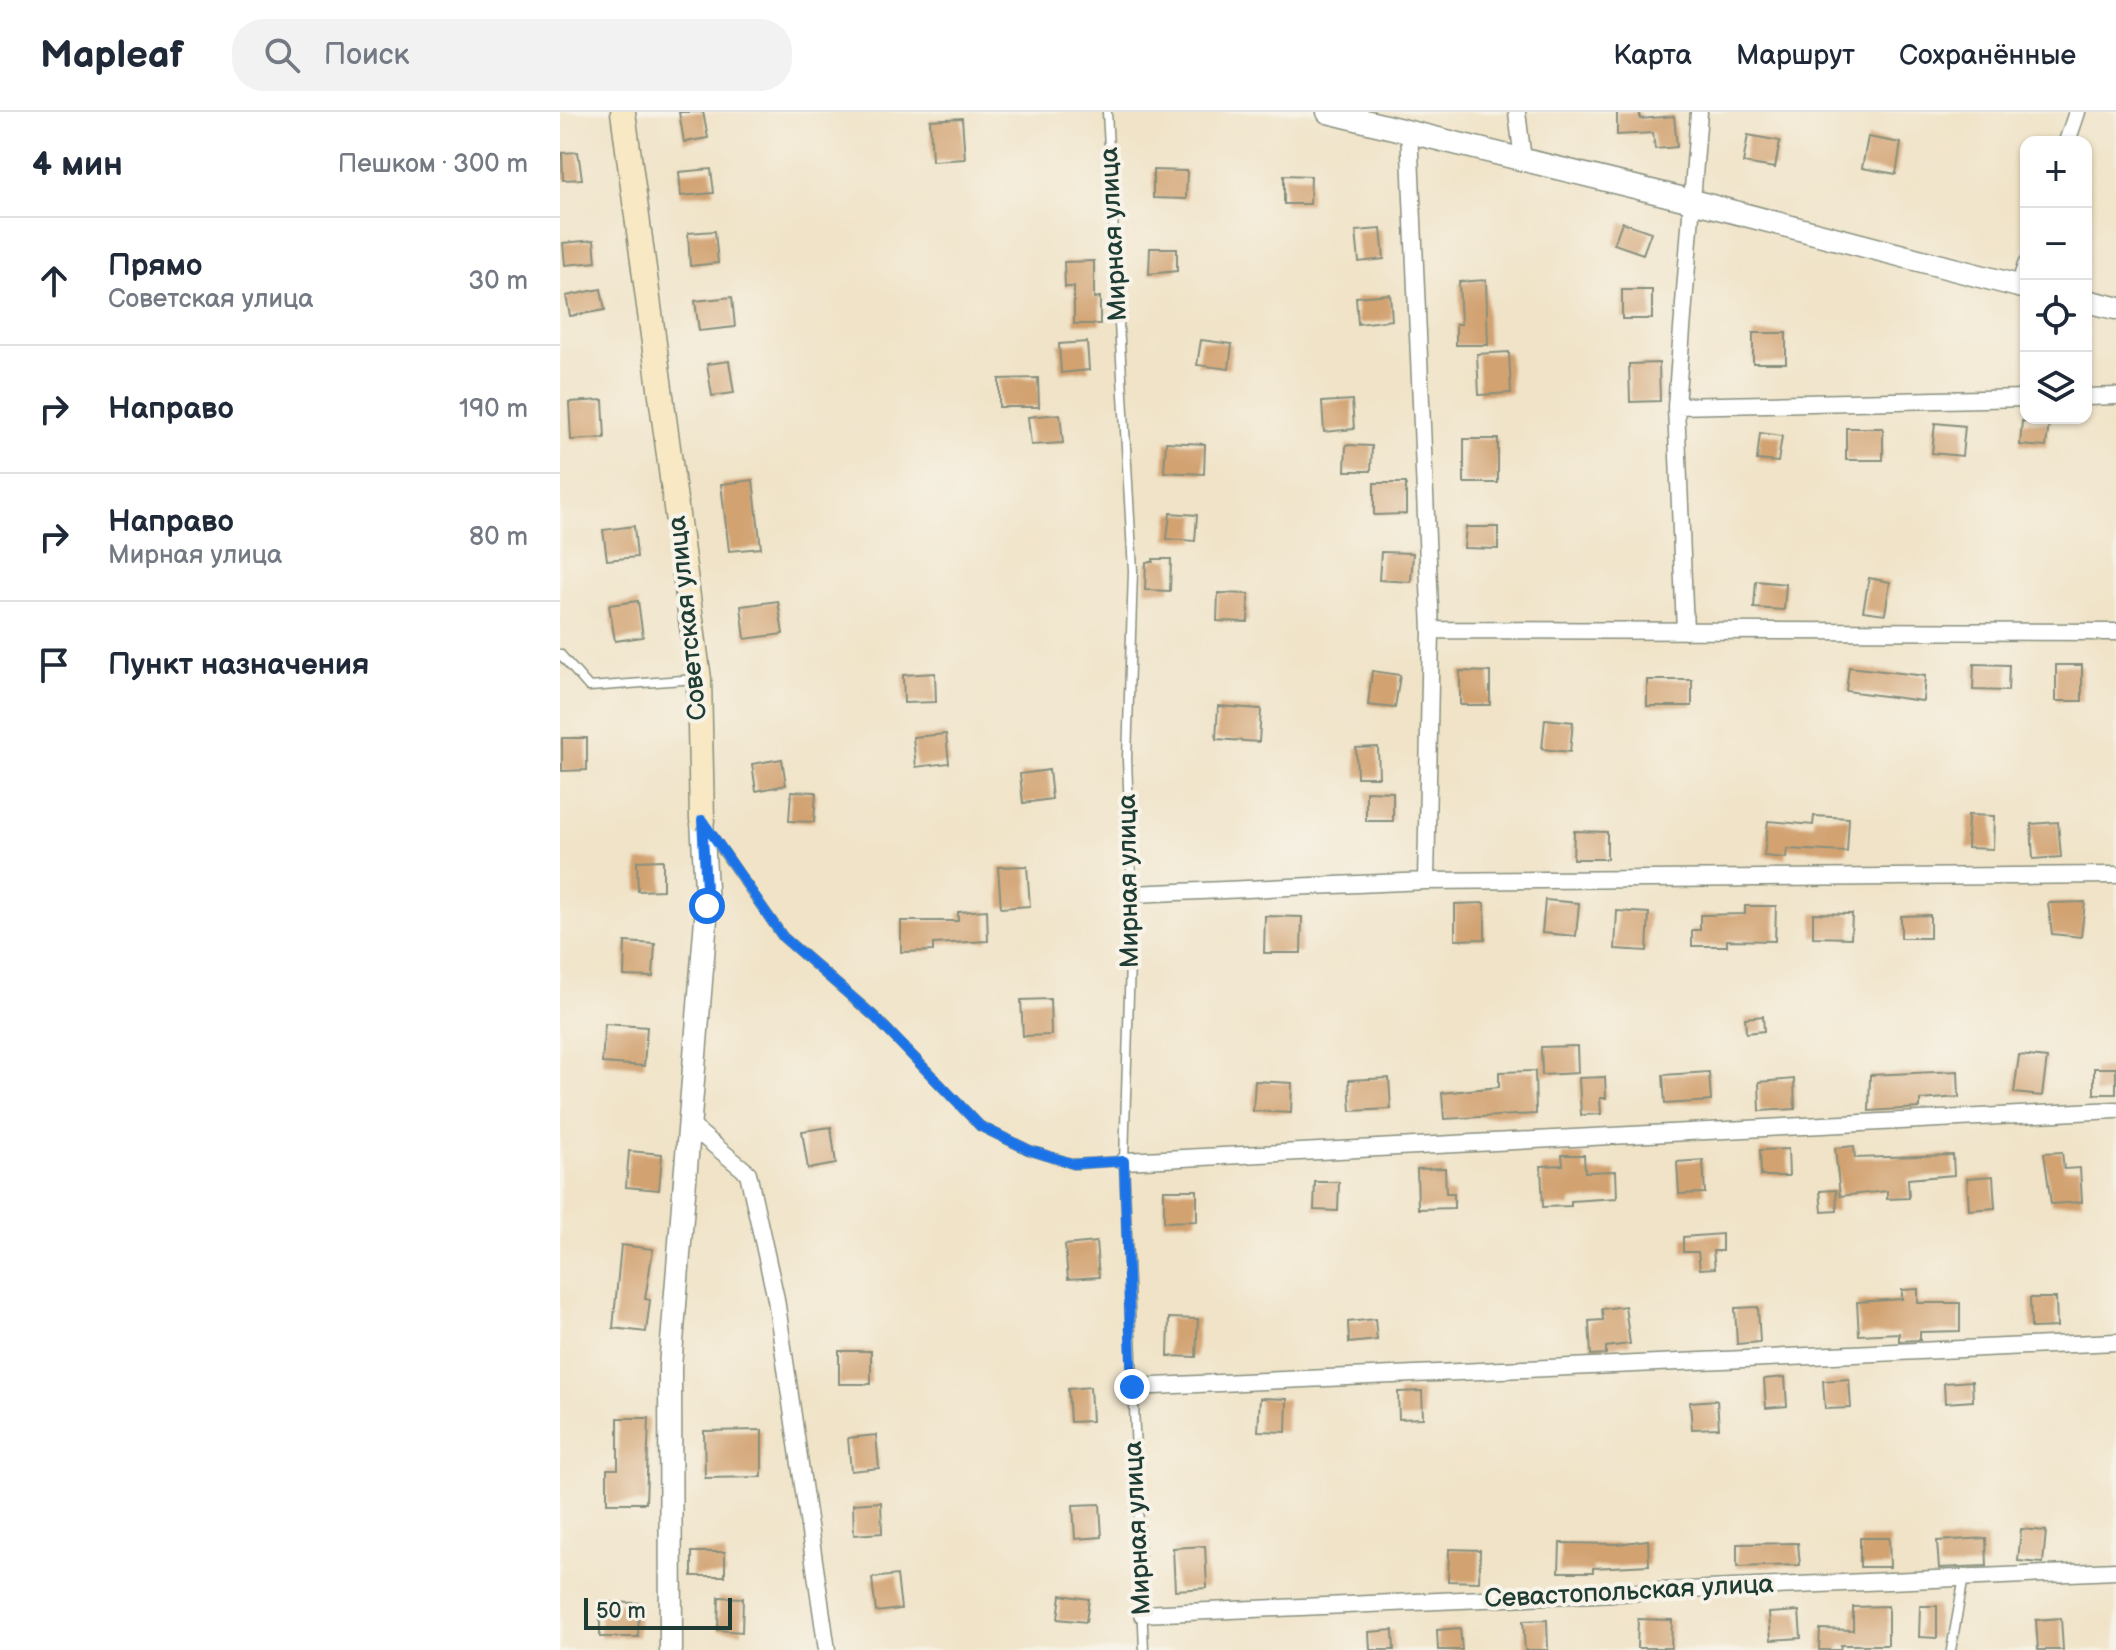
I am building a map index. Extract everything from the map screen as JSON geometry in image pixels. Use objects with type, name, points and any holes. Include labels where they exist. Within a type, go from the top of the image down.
[{"type":"main road","name":"Советская улица","points":[[623,112],[699,679],[702,820]]},
{"type":"street","points":[[1328,112],[2020,278]]},
{"type":"street","points":[[1517,112],[1523,160]]},
{"type":"street","points":[[1685,631],[1676,406],[1699,112]]},
{"type":"street","points":[[2069,136],[2077,112]]},
{"type":"street","points":[[1409,130],[1431,630],[1426,881]]},
{"type":"street","points":[[2092,302],[2116,308]]},
{"type":"street","points":[[2092,397],[2116,396]]},
{"type":"street","points":[[1676,406],[2020,398]]},
{"type":"street","points":[[1431,630],[2116,632]]},
{"type":"street","name":"Советская улица","points":[[671,1650],[670,1367],[707,906],[702,820]]},
{"type":"street","points":[[1132,894],[1426,881],[2116,875]]},
{"type":"street","points":[[1124,1161],[2116,1110]]},
{"type":"street","points":[[691,1126],[748,1173],[776,1299],[827,1650]]},
{"type":"street","points":[[1132,1387],[2116,1342]]},
{"type":"street","name":"Севастопольская улица","points":[[1142,1614],[2116,1571]]},
{"type":"lane","name":"Мирная улица","points":[[1107,112],[1133,571],[1127,759],[1132,894],[1124,1161],[1144,1650]]},
{"type":"lane","points":[[560,654],[589,687],[699,679]]},
{"type":"lane","points":[[702,820],[783,937],[876,1018],[980,1126],[1029,1150],[1074,1164],[1124,1161]]},
{"type":"lane","points":[[1951,1650],[1964,1577]]},
{"type":"building","points":[[679,112],[703,112],[708,138],[684,142]]},
{"type":"building","points":[[1617,112],[1640,112],[1640,119],[1674,116],[1677,147],[1655,149],[1653,133],[1617,135]]},
{"type":"building","points":[[962,118],[965,159],[932,161],[930,120]]},
{"type":"building","points":[[1748,135],[1780,141],[1775,168],[1743,163]]},
{"type":"building","points":[[1868,137],[1901,143],[1896,174],[1862,168]]},
{"type":"building","points":[[578,152],[582,179],[563,180],[562,153]]},
{"type":"building","points":[[711,169],[714,193],[681,196],[679,172]]},
{"type":"building","points":[[1153,170],[1187,171],[1186,199],[1153,198]]},
{"type":"building","points":[[1284,175],[1311,176],[1310,204],[1284,204]]},
{"type":"building","points":[[1622,222],[1651,232],[1643,254],[1614,244]]},
{"type":"building","points":[[1381,229],[1384,259],[1359,262],[1356,231]]},
{"type":"building","points":[[715,231],[718,263],[690,266],[688,233]]},
{"type":"building","points":[[594,240],[596,262],[565,265],[563,243]]},
{"type":"building","points":[[1150,248],[1177,248],[1177,271],[1149,274]]},
{"type":"building","points":[[1094,261],[1094,298],[1100,297],[1100,324],[1074,324],[1074,287],[1065,287],[1064,262]]},
{"type":"building","points":[[1486,280],[1488,345],[1456,345],[1456,324],[1461,324],[1459,282]]},
{"type":"building","points":[[601,289],[605,310],[570,316],[566,296]]},
{"type":"building","points":[[1622,290],[1652,290],[1652,319],[1622,319]]},
{"type":"building","points":[[1390,294],[1392,320],[1358,324],[1356,297]]},
{"type":"building","points":[[732,297],[735,327],[699,331],[695,301]]},
{"type":"building","points":[[1753,333],[1786,333],[1786,363],[1753,363]]},
{"type":"building","points":[[1201,340],[1232,344],[1229,369],[1197,365]]},
{"type":"building","points":[[1087,342],[1089,370],[1061,373],[1059,344]]},
{"type":"building","points":[[1509,352],[1511,393],[1479,395],[1477,354]]},
{"type":"building","points":[[729,361],[734,393],[712,396],[707,364]]},
{"type":"building","points":[[1659,363],[1660,401],[1630,402],[1629,364]]},
{"type":"building","points":[[1038,378],[1039,407],[999,407],[999,379]]},
{"type":"building","points":[[603,400],[605,438],[571,440],[569,402]]},
{"type":"building","points":[[1352,400],[1354,429],[1324,432],[1322,402]]},
{"type":"building","points":[[1060,414],[1063,443],[1031,445],[1028,417]]},
{"type":"building","points":[[1935,423],[1965,426],[1962,456],[1932,453]]},
{"type":"building","points":[[2022,424],[2049,424],[2046,447],[2020,445]]},
{"type":"building","points":[[1846,428],[1883,428],[1883,460],[1846,460]]},
{"type":"building","points":[[1760,433],[1782,436],[1778,462],[1757,460]]},
{"type":"building","points":[[1464,439],[1498,439],[1498,483],[1464,483]]},
{"type":"building","points":[[1166,442],[1205,444],[1204,474],[1164,472]]},
{"type":"building","points":[[1346,445],[1372,446],[1371,471],[1345,471]]},
{"type":"building","points":[[753,480],[761,548],[729,551],[721,484]]},
{"type":"building","points":[[1374,483],[1406,483],[1406,514],[1374,515]]},
{"type":"building","points":[[1170,513],[1197,515],[1195,541],[1167,539]]},
{"type":"building","points":[[634,526],[637,557],[607,560],[603,530]]},
{"type":"building","points":[[1466,527],[1498,527],[1498,549],[1464,548]]},
{"type":"building","points":[[1381,552],[1413,553],[1411,582],[1379,580]]},
{"type":"building","points":[[1153,559],[1171,559],[1170,591],[1145,590],[1146,562],[1153,562]]},
{"type":"building","points":[[1869,578],[1890,582],[1885,614],[1863,611]]},
{"type":"building","points":[[1756,581],[1786,584],[1784,610],[1754,608]]},
{"type":"building","points":[[1218,593],[1249,594],[1248,622],[1217,621]]},
{"type":"building","points":[[638,601],[643,637],[615,641],[609,605]]},
{"type":"building","points":[[778,601],[783,634],[745,639],[741,606]]},
{"type":"building","points":[[1974,664],[2009,665],[2008,691],[1973,690]]},
{"type":"building","points":[[2056,665],[2082,665],[2082,701],[2056,701]]},
{"type":"building","points":[[1849,667],[1925,676],[1923,701],[1846,691]]},
{"type":"building","points":[[1372,671],[1400,675],[1395,708],[1368,705]]},
{"type":"building","points":[[1460,671],[1490,672],[1490,705],[1460,705]]},
{"type":"building","points":[[935,673],[936,702],[904,703],[903,675]]},
{"type":"building","points":[[1647,680],[1692,680],[1692,706],[1647,706]]},
{"type":"building","points":[[1218,706],[1261,709],[1259,742],[1216,739]]},
{"type":"building","points":[[1545,719],[1573,722],[1570,752],[1542,749]]},
{"type":"building","points":[[946,734],[949,763],[916,767],[913,737]]},
{"type":"building","points":[[562,738],[587,738],[587,770],[562,771]]},
{"type":"building","points":[[1378,747],[1379,777],[1357,777],[1356,748]]},
{"type":"building","points":[[782,759],[786,785],[756,791],[752,764]]},
{"type":"building","points":[[1049,770],[1052,799],[1023,803],[1020,774]]},
{"type":"building","points":[[791,791],[816,792],[814,822],[789,821]]},
{"type":"building","points":[[1366,791],[1393,792],[1393,821],[1366,821]]},
{"type":"building","points":[[1968,815],[1994,816],[1993,849],[1967,848]]},
{"type":"building","points":[[1814,816],[1849,818],[1847,852],[1787,849],[1786,858],[1764,856],[1768,821],[1813,825]]},
{"type":"building","points":[[2058,822],[2061,857],[2033,859],[2031,824]]},
{"type":"building","points":[[1574,831],[1607,832],[1607,859],[1573,859]]},
{"type":"building","points":[[663,860],[663,890],[638,891],[637,861]]},
{"type":"building","points":[[1027,866],[1030,906],[1001,908],[998,867]]},
{"type":"building","points":[[1545,900],[1579,903],[1576,936],[1542,933]]},
{"type":"building","points":[[2085,902],[2081,937],[2052,934],[2048,903]]},
{"type":"building","points":[[1485,903],[1485,939],[1455,940],[1455,904]]},
{"type":"building","points":[[1745,906],[1776,906],[1775,941],[1727,940],[1727,946],[1692,946],[1692,930],[1700,930],[1700,915],[1745,914]]},
{"type":"building","points":[[987,910],[988,941],[933,944],[933,951],[901,952],[901,921],[958,921],[958,912]]},
{"type":"building","points":[[1617,911],[1649,913],[1647,951],[1615,949]]},
{"type":"building","points":[[1813,913],[1852,914],[1851,938],[1813,937]]},
{"type":"building","points":[[1930,915],[1930,938],[1901,938],[1901,916]]},
{"type":"building","points":[[1265,916],[1302,917],[1301,953],[1264,953]]},
{"type":"building","points":[[625,942],[655,944],[653,977],[624,976]]},
{"type":"building","points":[[1050,999],[1051,1035],[1023,1036],[1021,1000]]},
{"type":"building","points":[[1763,1016],[1764,1031],[1746,1033],[1745,1018]]},
{"type":"building","points":[[605,1024],[647,1027],[644,1066],[602,1063]]},
{"type":"building","points":[[1577,1046],[1578,1073],[1542,1075],[1541,1047]]},
{"type":"building","points":[[2019,1055],[2047,1058],[2042,1096],[2014,1093]]},
{"type":"building","points":[[2094,1068],[2116,1068],[2116,1094],[2094,1094]]},
{"type":"building","points":[[1535,1071],[1536,1114],[1444,1119],[1442,1093],[1499,1087],[1499,1072]]},
{"type":"building","points":[[1958,1071],[1959,1097],[1920,1100],[1920,1108],[1869,1111],[1870,1075]]},
{"type":"building","points":[[1709,1072],[1711,1101],[1665,1104],[1663,1075]]},
{"type":"building","points":[[1605,1077],[1606,1098],[1600,1098],[1601,1114],[1581,1115],[1579,1078]]},
{"type":"building","points":[[1389,1078],[1391,1109],[1351,1111],[1349,1080]]},
{"type":"building","points":[[1794,1079],[1795,1109],[1760,1111],[1759,1082]]},
{"type":"building","points":[[1255,1081],[1292,1083],[1291,1113],[1253,1111]]},
{"type":"building","points":[[831,1127],[836,1164],[808,1169],[802,1131]]},
{"type":"building","points":[[1854,1146],[1855,1158],[1953,1155],[1954,1175],[1908,1179],[1909,1198],[1887,1199],[1887,1191],[1840,1196],[1835,1148]]},
{"type":"building","points":[[1788,1149],[1789,1176],[1761,1176],[1760,1150]]},
{"type":"building","points":[[629,1151],[662,1154],[659,1190],[626,1187]]},
{"type":"building","points":[[2062,1152],[2064,1169],[2080,1168],[2082,1202],[2051,1204],[2044,1153]]},
{"type":"building","points":[[1562,1155],[1584,1155],[1585,1172],[1616,1171],[1617,1198],[1571,1201],[1571,1206],[1543,1207],[1541,1166],[1563,1165]]},
{"type":"building","points":[[1703,1160],[1705,1193],[1679,1194],[1677,1162]]},
{"type":"building","points":[[1445,1168],[1446,1193],[1454,1193],[1454,1208],[1418,1209],[1417,1169]]},
{"type":"building","points":[[1993,1176],[1995,1208],[1969,1210],[1967,1178]]},
{"type":"building","points":[[1315,1182],[1339,1182],[1338,1211],[1314,1210]]},
{"type":"building","points":[[1164,1190],[1197,1190],[1197,1221],[1164,1222]]},
{"type":"building","points":[[1836,1190],[1837,1211],[1822,1212],[1820,1191]]},
{"type":"building","points":[[1722,1234],[1722,1251],[1713,1251],[1715,1268],[1700,1269],[1698,1252],[1683,1252],[1683,1237]]},
{"type":"building","points":[[1096,1242],[1099,1277],[1068,1279],[1065,1245]]},
{"type":"building","points":[[621,1245],[653,1249],[645,1299],[650,1300],[646,1332],[613,1328]]},
{"type":"building","points":[[1918,1289],[1918,1303],[1960,1303],[1960,1331],[1920,1332],[1920,1340],[1899,1341],[1899,1333],[1859,1335],[1857,1302],[1902,1299],[1902,1290]]},
{"type":"building","points":[[2030,1298],[2056,1298],[2057,1327],[2031,1328]]},
{"type":"building","points":[[1625,1306],[1630,1344],[1606,1347],[1606,1354],[1591,1355],[1589,1321],[1603,1320],[1602,1309]]},
{"type":"building","points":[[1758,1307],[1760,1342],[1737,1344],[1735,1308]]},
{"type":"building","points":[[1169,1318],[1198,1319],[1196,1357],[1168,1356]]},
{"type":"building","points":[[1375,1319],[1377,1340],[1349,1343],[1348,1322]]},
{"type":"building","points":[[839,1351],[871,1351],[871,1384],[839,1384]]},
{"type":"building","points":[[1785,1377],[1787,1406],[1766,1408],[1764,1379]]},
{"type":"building","points":[[1849,1379],[1851,1408],[1825,1409],[1823,1381]]},
{"type":"building","points":[[1972,1381],[1973,1401],[1945,1403],[1944,1383]]},
{"type":"building","points":[[1090,1387],[1092,1421],[1070,1422],[1068,1389]]},
{"type":"building","points":[[1422,1391],[1423,1418],[1399,1419],[1398,1392]]},
{"type":"building","points":[[1260,1398],[1287,1399],[1286,1432],[1258,1431]]},
{"type":"building","points":[[1717,1400],[1719,1428],[1692,1429],[1690,1402]]},
{"type":"building","points":[[618,1418],[649,1418],[646,1503],[607,1503],[607,1469],[618,1469]]},
{"type":"building","points":[[762,1430],[762,1477],[705,1478],[704,1431]]},
{"type":"building","points":[[876,1435],[879,1468],[851,1471],[848,1438]]},
{"type":"building","points":[[881,1502],[882,1533],[854,1535],[853,1504]]},
{"type":"building","points":[[1100,1504],[1102,1537],[1075,1539],[1073,1505]]},
{"type":"building","points":[[2021,1529],[2046,1531],[2043,1563],[2018,1561]]},
{"type":"building","points":[[1860,1538],[1889,1538],[1890,1567],[1860,1567]]},
{"type":"building","points":[[1986,1538],[1987,1566],[1939,1568],[1937,1541]]},
{"type":"building","points":[[1648,1540],[1649,1565],[1593,1568],[1593,1572],[1559,1572],[1560,1543],[1618,1544]]},
{"type":"building","points":[[1798,1543],[1800,1565],[1737,1567],[1737,1544]]},
{"type":"building","points":[[1205,1546],[1207,1588],[1175,1590],[1173,1548]]},
{"type":"building","points":[[1449,1549],[1480,1550],[1479,1582],[1448,1581]]},
{"type":"building","points":[[692,1552],[725,1552],[725,1576],[692,1576]]},
{"type":"building","points":[[897,1575],[901,1609],[876,1612],[872,1578]]},
{"type":"building","points":[[1061,1595],[1089,1599],[1086,1622],[1058,1619]]},
{"type":"building","points":[[719,1597],[743,1598],[742,1632],[718,1630]]},
{"type":"building","points":[[600,1602],[639,1603],[638,1637],[600,1637]]},
{"type":"building","points":[[1888,1606],[1888,1645],[1841,1645],[1840,1650],[1819,1650],[1820,1629],[1853,1630],[1853,1607]]},
{"type":"building","points":[[1920,1606],[1937,1606],[1937,1638],[1919,1637]]},
{"type":"building","points":[[1799,1611],[1801,1638],[1771,1640],[1769,1613]]},
{"type":"building","points":[[2061,1618],[2063,1650],[2038,1650],[2036,1620]]},
{"type":"building","points":[[1638,1619],[1672,1620],[1671,1648],[1637,1648]]},
{"type":"building","points":[[1547,1620],[1548,1650],[1525,1650],[1523,1621]]},
{"type":"building","points":[[1460,1628],[1462,1650],[1438,1650],[1437,1630]]},
{"type":"building","points":[[1393,1630],[1394,1650],[1370,1650],[1369,1632]]},
{"type":"route","points":[[707,906],[702,820],[752,897],[783,937],[876,1018],[980,1126],[1029,1150],[1074,1164],[1124,1161],[1132,1387]]}]
